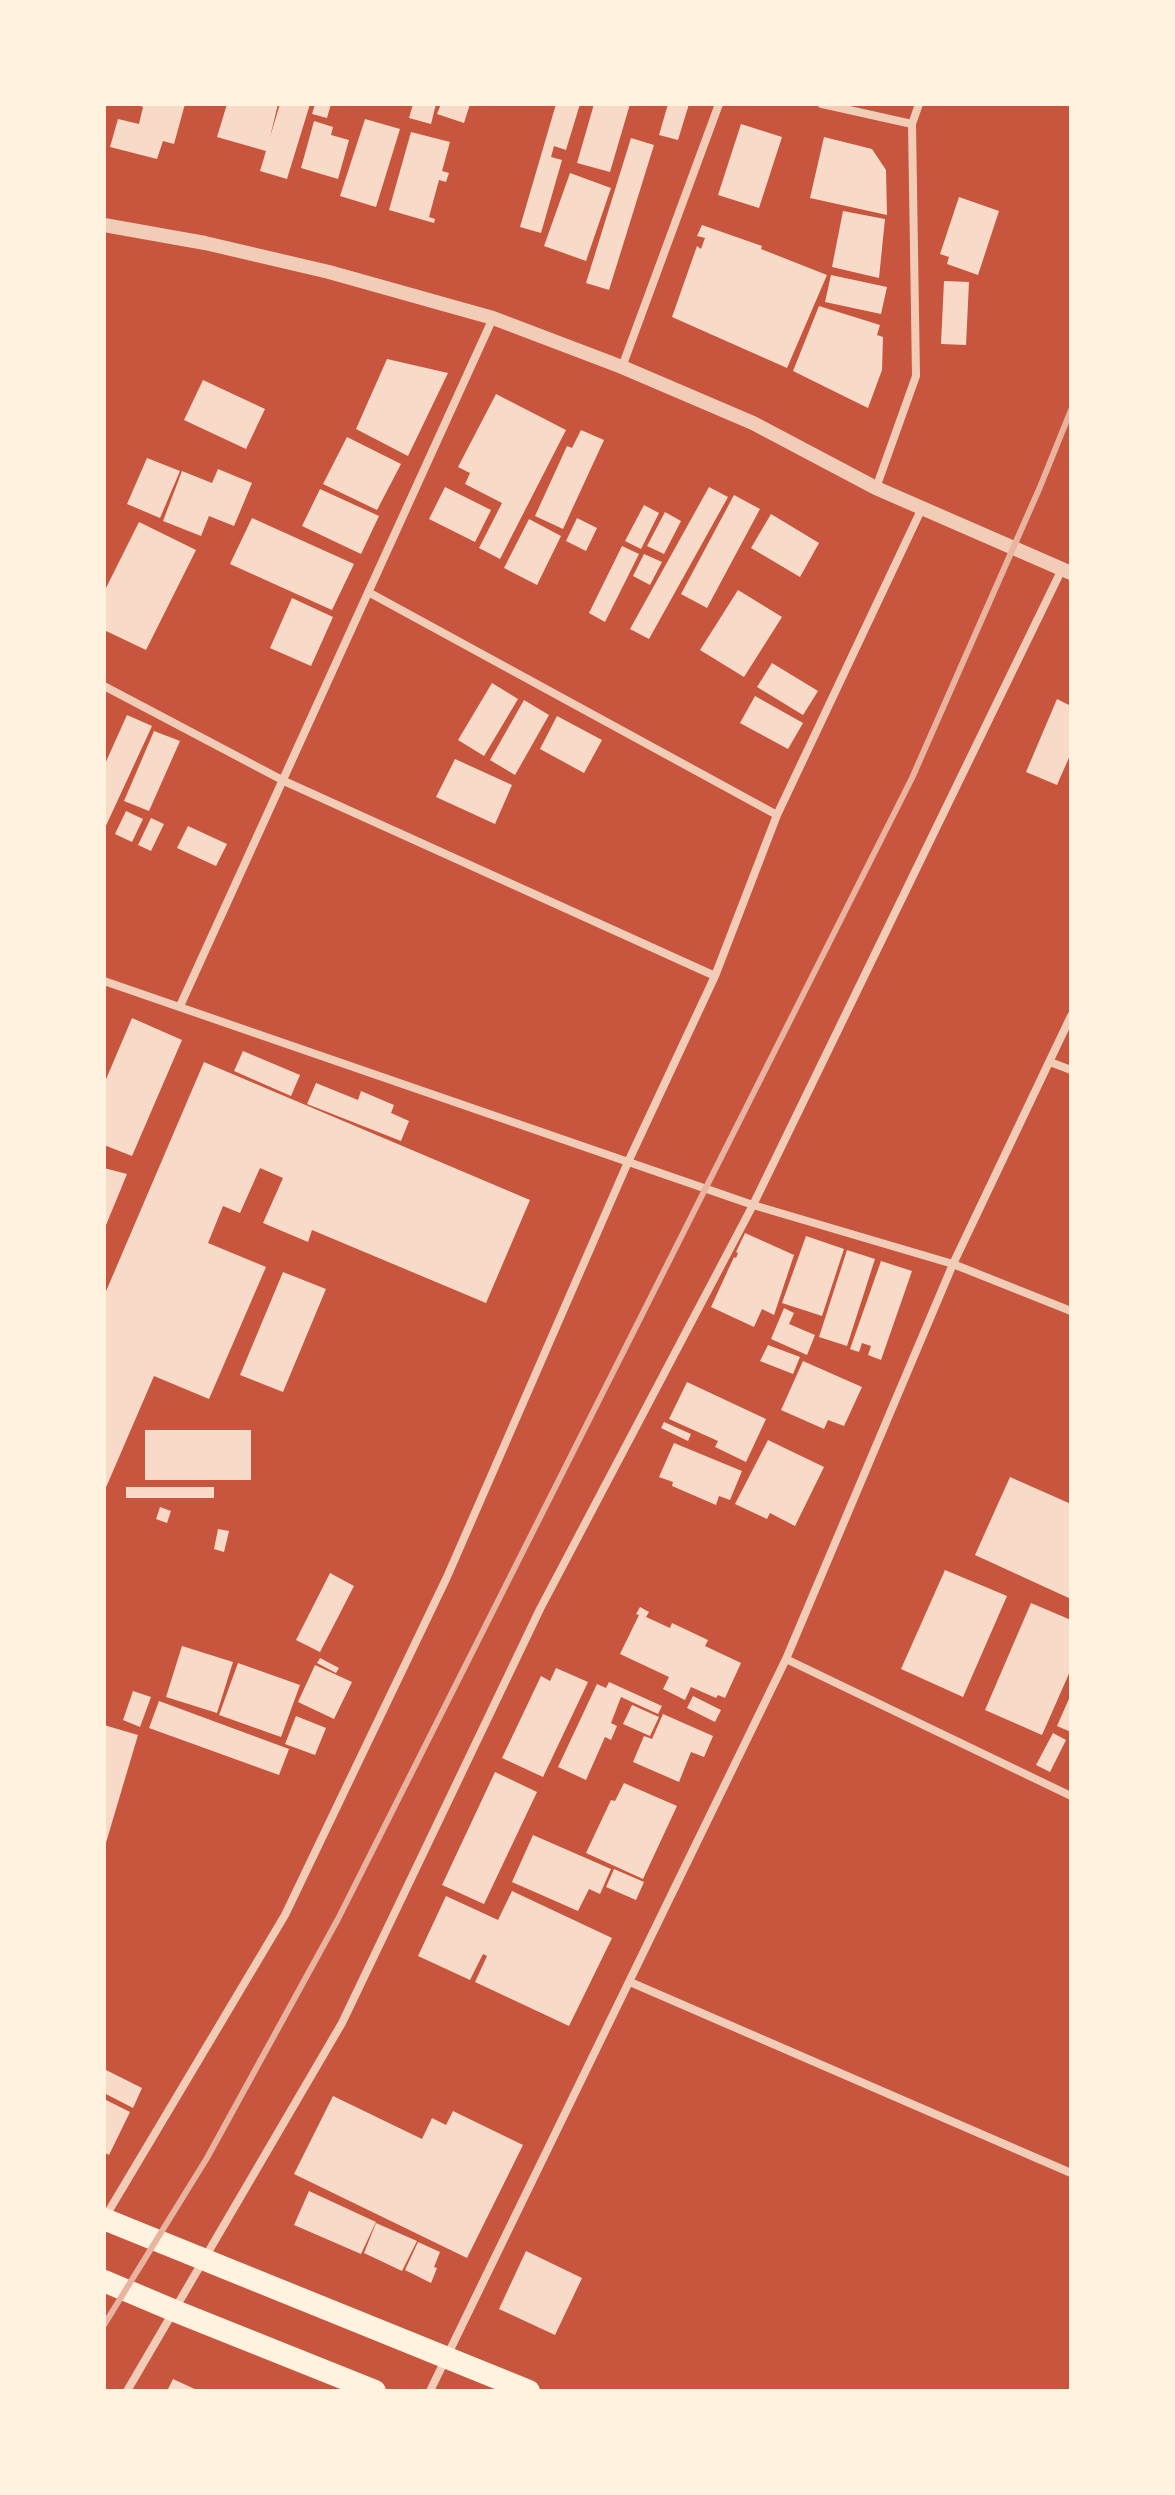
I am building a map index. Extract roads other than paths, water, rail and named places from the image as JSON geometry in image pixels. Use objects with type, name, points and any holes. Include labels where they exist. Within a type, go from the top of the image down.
[{"type":"highway","points":[[104,2219],[529,2391]]},
{"type":"highway","points":[[104,2281],[375,2391]]},
{"type":"street","points":[[622,367],[719,104]]},
{"type":"street","points":[[822,104],[912,124]]},
{"type":"street","points":[[876,488],[916,376],[912,124],[919,104]]},
{"type":"street","points":[[104,225],[205,243],[329,272],[493,318],[622,367],[753,423],[876,488],[1066,571],[753,1205],[540,1609],[342,2023],[127,2391]]},
{"type":"street","points":[[180,1006],[493,318]]},
{"type":"street","points":[[104,2219],[285,1915],[447,1577],[628,1162],[715,976],[777,815],[922,508]]},
{"type":"street","points":[[370,593],[777,815]]},
{"type":"street","points":[[104,686],[284,781],[715,976]]},
{"type":"street","points":[[104,981],[753,1205],[953,1264],[1071,1311]]},
{"type":"street","points":[[430,2391],[786,1659],[953,1264],[1071,1016]]},
{"type":"street","points":[[1050,1062],[1071,1070]]},
{"type":"street","points":[[786,1659],[1071,1796]]},
{"type":"street","points":[[630,1982],[1071,2173]]},
{"type":"railway","points":[[104,2325],[207,2158],[338,1919],[912,778],[1071,410]]}]
